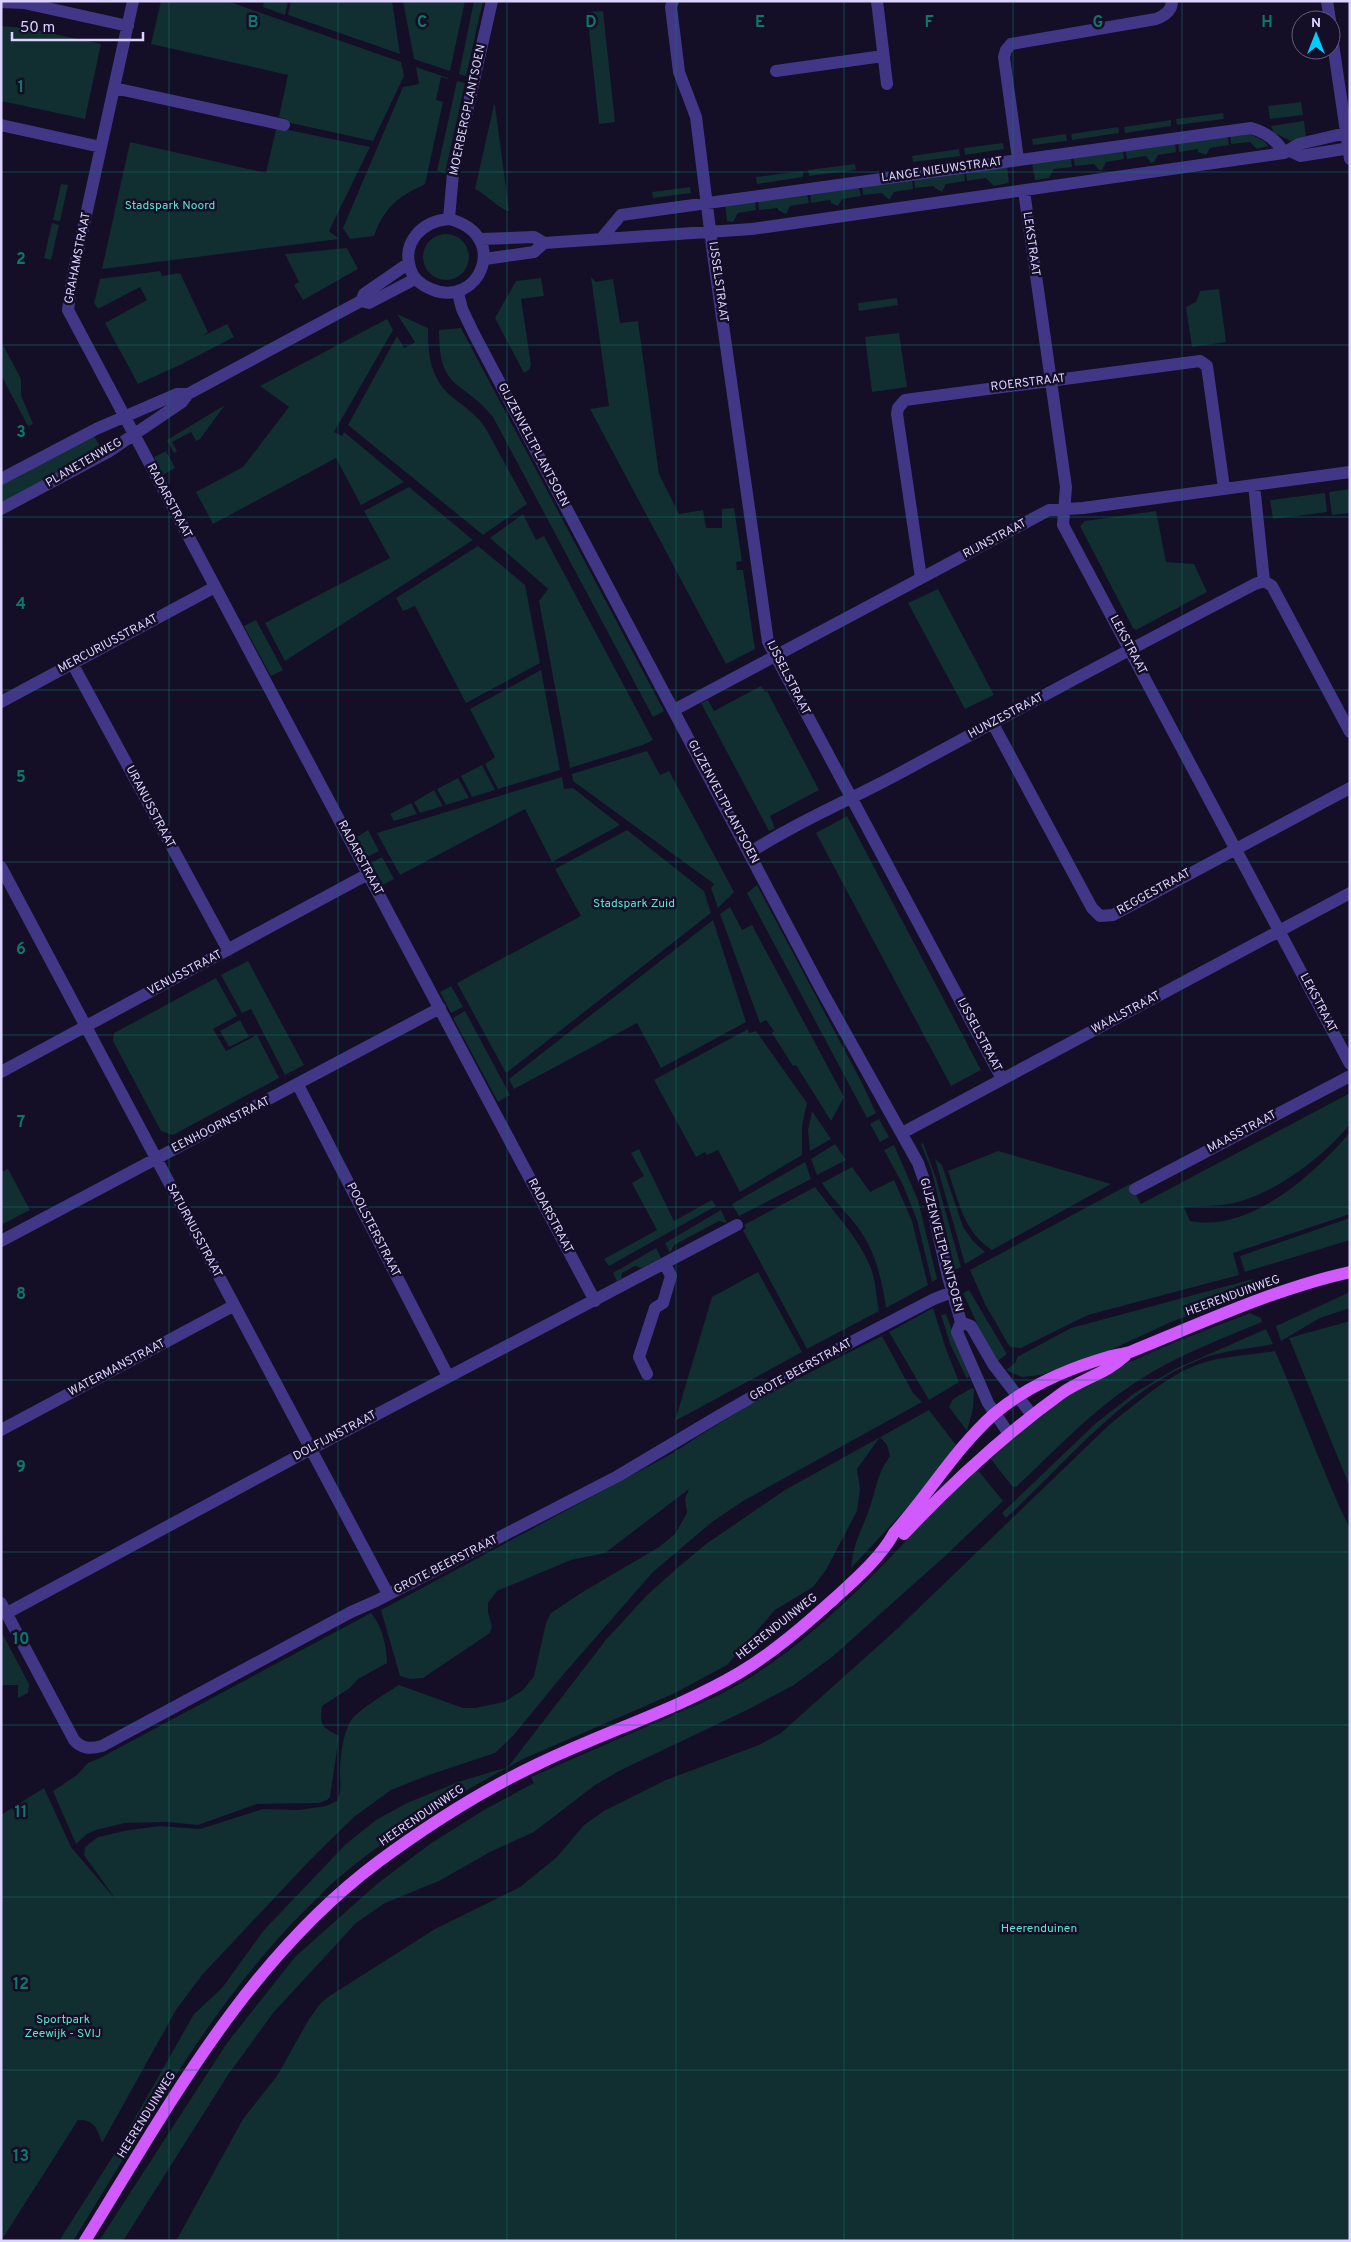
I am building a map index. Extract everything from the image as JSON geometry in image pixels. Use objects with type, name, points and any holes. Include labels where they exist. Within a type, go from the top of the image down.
[{"type":"main road","name":"HEERENDUINWEG","points":[[85,2241],[215,2033],[273,1959],[340,1894],[411,1838],[488,1789],[539,1763],[689,1699],[750,1666],[814,1617],[888,1544],[894,1532],[919,1504],[939,1474],[969,1439],[994,1414],[1036,1384],[1128,1352],[1204,1320],[1328,1277],[1350,1272]]},
{"type":"main road","name":"HEERENDUINWEG","points":[[888,1544],[900,1539],[970,1470],[1032,1415],[1064,1391],[1118,1362],[1128,1352]]},
{"type":"street","name":"GRAHAMSTRAAT","points":[[124,416],[68,310],[72,279],[133,1]]},
{"type":"street","name":"MOERBERGPLANTSOEN","points":[[449,219],[453,173],[492,1]]},
{"type":"street","name":"IJSSELSTRAAT","points":[[673,1],[671,7],[678,72],[696,116],[768,642],[1002,1079]]},
{"type":"street","points":[[877,1],[887,84]]},
{"type":"street","points":[[1018,159],[1004,57],[1006,50],[1011,44],[1156,19],[1163,17],[1172,1]]},
{"type":"street","points":[[1,2],[24,3],[128,26]]},
{"type":"street","points":[[776,71],[883,56]]},
{"type":"street","points":[[1287,152],[1300,156],[1349,152],[1348,133],[1336,60]]},
{"type":"street","points":[[114,88],[284,125]]},
{"type":"street","points":[[1,125],[101,147]]},
{"type":"street","name":"LANGE NIEUWSTRAAT","points":[[601,239],[621,215],[1251,128],[1261,131],[1287,152]]},
{"type":"street","points":[[481,239],[534,237],[544,243],[752,229],[1287,152],[1299,144],[1348,133]]},
{"type":"street","name":"LEKSTRAAT","points":[[1024,191],[1066,488],[1063,525],[1350,1064]]},
{"type":"street","points":[[449,219],[462,223],[481,239],[484,259],[481,268],[470,284],[458,293],[436,292],[425,287],[415,279],[409,263],[409,252],[412,241],[427,224],[449,219]]},
{"type":"street","points":[[484,259],[534,252],[544,243]]},
{"type":"street","name":"PLANETENWEG","points":[[1,510],[108,452],[182,402],[188,394],[361,301],[364,294],[409,263]]},
{"type":"street","name":"PLANETENWEG","points":[[361,301],[369,304],[415,279]]},
{"type":"street","name":"GIJZENVELTPLANTSOEN","points":[[458,293],[469,324],[822,990],[922,1172],[961,1322],[957,1332],[994,1414],[1009,1434]]},
{"type":"street","name":"ROERSTRAAT","points":[[921,578],[898,414],[901,404],[905,400],[1200,361],[1207,366],[1224,488]]},
{"type":"street","name":"PLANETENWEG","points":[[1,479],[124,416],[177,394],[188,394]]},
{"type":"street","name":"RADARSTRAAT","points":[[124,416],[595,1301]]},
{"type":"street","name":"RIJNSTRAAT","points":[[674,710],[1049,510],[1350,472]]},
{"type":"street","points":[[1254,484],[1264,581],[1272,586],[1350,732]]},
{"type":"street","name":"HUNZESTRAAT","points":[[749,853],[1254,584],[1264,581]]},
{"type":"street","name":"MERCURIUSSTRAAT","points":[[1,702],[215,587]]},
{"type":"street","name":"URANUSSTRAAT","points":[[72,663],[228,950]]},
{"type":"street","name":"REGGESTRAAT","points":[[993,724],[1092,908],[1100,916],[1113,915],[1350,788]]},
{"type":"street","name":"SATURNUSSTRAAT","points":[[1,867],[5,881],[87,1025],[233,1306],[388,1594]]},
{"type":"street","name":"VENUSSTRAAT","points":[[1,1072],[368,874]]},
{"type":"street","name":"WAALSTRAAT","points":[[902,1134],[1350,893]]},
{"type":"street","name":"EENHOORNSTRAAT","points":[[1,1241],[440,1008]]},
{"type":"street","name":"MAASSTRAAT","points":[[1135,1189],[1350,1076]]},
{"type":"street","name":"POOLSTERSTRAAT","points":[[298,1085],[448,1376]]},
{"type":"street","name":"DOLFIJNSTRAAT","points":[[4,1608],[595,1301],[736,1225]]},
{"type":"street","points":[[647,1374],[639,1357],[655,1308],[663,1302],[671,1276],[665,1264]]},
{"type":"street","name":"GROTE BEERSTRAAT","points":[[4,1608],[74,1740],[79,1746],[88,1748],[102,1746],[336,1620],[618,1476],[716,1417],[811,1364],[934,1299],[952,1292]]},
{"type":"street","name":"WATERMANSTRAAT","points":[[1,1430],[233,1306]]},
{"type":"street","name":"GIJZENVELTPLANTSOEN","points":[[961,1322],[971,1326],[992,1364],[1032,1415]]},
{"type":"green space","points":[[161,1],[227,1],[401,62],[404,76],[373,141],[286,122],[286,119],[279,117],[288,75],[151,44]]},
{"type":"green space","points":[[264,1],[288,1],[285,15],[263,7]]},
{"type":"green space","points":[[291,1],[392,1],[400,54],[288,15]]},
{"type":"green space","points":[[403,1],[465,1],[450,71],[414,59]]},
{"type":"green space","points":[[474,1],[483,1],[466,76],[459,74]]},
{"type":"green space","points":[[603,11],[615,122],[599,124],[587,12]]},
{"type":"green space","points":[[1,26],[26,28],[101,44],[85,119],[1,101]]},
{"type":"green space","points":[[416,67],[448,78],[441,77],[436,100],[443,102],[425,184],[412,190],[391,206],[379,223],[374,236],[350,239],[343,228],[403,87],[419,84]]},
{"type":"green space","points":[[457,81],[465,83],[445,173],[437,171]]},
{"type":"green space","points":[[1301,102],[1303,115],[1270,119],[1268,106]]},
{"type":"green space","points":[[494,105],[509,211],[501,208],[475,189]]},
{"type":"green space","points":[[1223,113],[1224,119],[1177,125],[1176,119]]},
{"type":"green space","points":[[1171,120],[1171,126],[1125,133],[1124,127]]},
{"type":"green space","points":[[1304,121],[1306,137],[1291,141],[1274,133],[1271,126]]},
{"type":"green space","points":[[1118,127],[1119,133],[1072,140],[1071,134]]},
{"type":"green space","name":"Stadspark Noord","points":[[276,129],[284,129],[370,147],[329,231],[339,239],[102,269],[130,142],[266,173]]},
{"type":"green space","points":[[1066,134],[1067,141],[1033,145],[1032,139]]},
{"type":"green space","points":[[1250,134],[1264,141],[1268,146],[1257,149],[1250,142],[1231,144],[1230,135]]},
{"type":"green space","points":[[1227,135],[1229,145],[1210,148],[1206,155],[1198,152],[1198,149],[1179,152],[1178,142]]},
{"type":"green space","points":[[1003,143],[1004,149],[965,155],[964,148]]},
{"type":"green space","points":[[1175,143],[1176,152],[1158,155],[1154,162],[1151,163],[1146,156],[1127,159],[1125,149]]},
{"type":"green space","points":[[959,149],[960,156],[913,162],[912,156]]},
{"type":"green space","points":[[1123,150],[1124,159],[1106,162],[1102,170],[1099,170],[1094,164],[1075,166],[1073,157]]},
{"type":"green space","points":[[1071,157],[1072,167],[1054,169],[1049,178],[1035,180],[1032,163]]},
{"type":"green space","points":[[855,164],[856,170],[809,176],[808,170]]},
{"type":"green space","points":[[1007,166],[1009,183],[994,186],[986,178],[967,181],[966,172]]},
{"type":"green space","points":[[803,171],[803,177],[757,184],[756,177]]},
{"type":"green space","points":[[964,172],[965,181],[946,184],[942,192],[934,186],[915,188],[914,179]]},
{"type":"green space","points":[[912,179],[913,189],[894,192],[890,199],[882,193],[863,195],[862,186]]},
{"type":"green space","points":[[61,184],[68,185],[60,221],[53,220]]},
{"type":"green space","points":[[690,187],[691,193],[653,198],[652,192]]},
{"type":"green space","points":[[859,187],[861,196],[842,199],[838,206],[831,203],[830,200],[811,203],[810,193]]},
{"type":"green space","points":[[807,194],[809,203],[790,206],[786,214],[778,210],[778,208],[759,210],[758,201]]},
{"type":"green space","points":[[755,201],[756,210],[738,213],[733,222],[727,221],[725,205]]},
{"type":"green space","points":[[52,223],[59,225],[51,260],[44,258]]},
{"type":"green space","points":[[442,234],[450,234],[459,238],[465,244],[469,257],[465,270],[459,276],[450,280],[442,280],[433,276],[427,270],[423,261],[423,253],[427,244],[433,238]]},
{"type":"green space","points":[[347,248],[358,269],[303,300],[294,285],[299,282],[285,254]]},
{"type":"green space","points":[[160,271],[162,276],[180,273],[208,332],[203,336],[227,324],[234,337],[138,384],[105,323],[147,300],[140,287],[98,309],[94,303],[100,279]]},
{"type":"green space","points":[[591,277],[596,282],[613,279],[620,323],[638,321],[659,474],[679,514],[703,510],[706,528],[722,528],[722,509],[734,508],[742,561],[736,562],[737,570],[743,570],[755,649],[726,664],[590,409],[609,406]]},
{"type":"green space","points":[[541,278],[544,296],[521,299],[531,365],[529,370],[524,373],[495,318],[516,281]]},
{"type":"green space","points":[[1219,289],[1226,342],[1192,347],[1186,307],[1196,302],[1200,291]]},
{"type":"green space","points":[[897,298],[898,305],[859,311],[858,303]]},
{"type":"green space","points":[[397,314],[428,328],[430,356],[434,373],[444,389],[485,427],[527,504],[483,535],[348,425],[397,336],[404,348],[415,342]]},
{"type":"green space","points":[[387,319],[393,330],[334,432],[342,436],[344,432],[404,482],[361,505],[336,458],[213,524],[196,492],[243,467],[289,407],[260,386]]},
{"type":"green space","points":[[461,328],[664,711],[653,717],[493,417],[454,382],[443,364],[439,330]]},
{"type":"green space","points":[[899,333],[907,387],[872,392],[865,337]]},
{"type":"green space","points":[[1,341],[21,379],[21,395],[33,424],[28,426],[1,375]]},
{"type":"green space","points":[[225,405],[200,439],[196,441],[191,432],[172,442],[177,451],[174,453],[167,440]]},
{"type":"green space","points":[[93,434],[102,450],[1,504],[1,484]]},
{"type":"green space","points":[[166,451],[175,468],[163,475],[154,457]]},
{"type":"green space","points":[[409,487],[473,540],[285,661],[265,623],[390,558],[364,511]]},
{"type":"green space","points":[[1350,489],[1350,513],[1332,515],[1329,492]]},
{"type":"green space","points":[[1325,493],[1327,512],[1273,519],[1270,500]]},
{"type":"green space","points":[[1156,511],[1166,562],[1194,564],[1207,592],[1136,630],[1133,628],[1080,526],[1085,521]]},
{"type":"green space","points":[[523,514],[536,540],[544,536],[653,740],[643,745],[570,768],[539,601],[548,589],[490,538]]},
{"type":"green space","points":[[478,546],[525,585],[540,663],[466,703],[415,606],[403,611],[396,598]]},
{"type":"green space","points":[[938,589],[994,695],[965,709],[908,603]]},
{"type":"green space","points":[[256,620],[283,670],[271,676],[244,626]]},
{"type":"green space","points":[[541,670],[560,770],[498,789],[485,764],[495,757],[470,709]]},
{"type":"green space","points":[[761,686],[765,692],[767,691],[819,790],[770,816],[775,828],[769,831],[701,703],[708,700],[714,711]]},
{"type":"green space","name":"Stadspark Zuid","points":[[647,751],[660,775],[669,771],[734,892],[718,908],[711,888],[714,884],[573,781],[572,774]]},
{"type":"green space","points":[[482,765],[495,790],[472,797],[461,776]]},
{"type":"green space","points":[[562,777],[564,789],[573,788],[620,825],[552,862],[525,809],[400,875],[377,833]]},
{"type":"green space","points":[[458,778],[469,798],[446,805],[437,789]]},
{"type":"green space","points":[[434,790],[443,806],[420,813],[414,802]]},
{"type":"green space","points":[[411,803],[417,814],[394,821],[390,814]]},
{"type":"green space","points":[[847,816],[981,1070],[951,1086],[816,833]]},
{"type":"green space","points":[[368,830],[379,851],[367,857],[357,837]]},
{"type":"green space","name":"Stadspark Zuid","points":[[627,830],[704,891],[711,913],[506,1073],[457,983],[581,916],[555,869]]},
{"type":"green space","points":[[382,857],[394,879],[383,885],[371,863]]},
{"type":"green space","points":[[757,885],[862,1083],[876,1113],[867,1118],[747,893]]},
{"type":"green space","points":[[730,907],[742,930],[752,925],[844,1097],[831,1121],[796,1065],[793,1066],[772,1033],[774,1031],[766,1020],[760,1023],[720,914]]},
{"type":"green space","name":"Stadspark Zuid","points":[[713,920],[746,1022],[661,1068],[637,1023],[514,1089],[509,1079]]},
{"type":"green space","points":[[248,961],[304,1065],[285,1075],[251,1009],[242,1013],[221,975]]},
{"type":"green space","points":[[216,978],[237,1016],[213,1029],[226,1051],[257,1035],[279,1078],[173,1135],[161,1131],[113,1041],[114,1033]]},
{"type":"green space","points":[[451,986],[463,1007],[451,1013],[440,992]]},
{"type":"green space","points":[[465,1011],[510,1095],[498,1102],[453,1018]]},
{"type":"green space","points":[[240,1020],[249,1037],[229,1047],[220,1031]]},
{"type":"green space","points":[[748,1029],[749,1033],[756,1031],[807,1103],[802,1126],[802,1155],[740,1192],[718,1150],[707,1155],[705,1152],[696,1157],[654,1080]]},
{"type":"green space","points":[[1350,1093],[1350,1124],[1312,1162],[1280,1184],[1246,1200],[1230,1204],[1184,1207],[1190,1221],[1212,1222],[1235,1218],[1257,1209],[1279,1197],[1300,1182],[1350,1132],[1350,1214],[1233,1253],[1239,1275],[1088,1315],[1021,1348],[1010,1347],[985,1304],[970,1270],[1130,1184],[1141,1204]]},
{"type":"green space","points":[[812,1111],[831,1139],[810,1151],[808,1130]]},
{"type":"green space","points":[[879,1119],[889,1137],[880,1142],[870,1124]]},
{"type":"green space","points":[[923,1143],[936,1178],[961,1267],[955,1270],[932,1172],[921,1144]]},
{"type":"green space","points":[[835,1144],[846,1160],[817,1175],[811,1159]]},
{"type":"green space","points":[[894,1145],[918,1200],[937,1279],[932,1282],[917,1220],[903,1185],[884,1150]]},
{"type":"green space","points":[[639,1149],[674,1221],[712,1200],[716,1206],[609,1266],[604,1259],[657,1230],[632,1183],[644,1176],[631,1153]]},
{"type":"green space","points":[[998,1151],[1111,1184],[992,1250],[982,1243],[968,1225],[948,1171]]},
{"type":"green space","points":[[935,1159],[942,1165],[963,1227],[973,1241],[985,1252],[965,1264]]},
{"type":"green space","points":[[805,1162],[811,1179],[739,1216],[732,1204]]},
{"type":"green space","points":[[852,1167],[870,1192],[894,1180],[912,1221],[928,1285],[886,1308],[878,1270],[868,1243],[822,1183]]},
{"type":"green space","points":[[8,1169],[30,1210],[1,1225],[1,1172]]},
{"type":"green space","points":[[815,1187],[852,1234],[865,1255],[874,1277],[879,1311],[807,1349],[743,1230],[746,1228],[744,1225]]},
{"type":"green space","points":[[721,1210],[727,1223],[719,1221],[674,1245],[670,1253],[665,1243]]},
{"type":"green space","points":[[1350,1218],[1350,1240],[1245,1272],[1240,1256]]},
{"type":"green space","points":[[656,1248],[661,1258],[642,1268],[635,1266],[622,1273],[621,1279],[617,1281],[613,1273]]},
{"type":"green space","points":[[758,1272],[802,1352],[675,1421],[712,1297]]},
{"type":"green space","points":[[1253,1279],[1257,1290],[1171,1322],[1106,1352],[1041,1375],[1022,1377],[1006,1370],[1016,1362],[1017,1357],[1071,1328]]},
{"type":"green space","points":[[969,1290],[1007,1354],[998,1361],[980,1330],[963,1293]]},
{"type":"green space","points":[[1350,1292],[1350,1308],[1320,1318],[1281,1341],[1276,1326]]},
{"type":"green space","points":[[933,1308],[959,1382],[929,1400],[889,1332]]},
{"type":"green space","points":[[1250,1313],[1261,1318],[1262,1322],[1185,1355],[1155,1370],[1124,1390],[1076,1430],[1016,1487],[1012,1486],[990,1458],[1054,1405],[1075,1391],[1149,1353]]},
{"type":"green space","points":[[946,1314],[969,1376],[967,1379],[951,1346],[941,1315]]},
{"type":"green space","points":[[1350,1321],[1350,1487],[1289,1338]]},
{"type":"green space","points":[[1266,1329],[1273,1344],[1209,1356],[1173,1372],[1146,1389],[1097,1429],[1006,1518],[1002,1513],[1096,1423],[1136,1392],[1175,1369]]},
{"type":"green space","name":"Sportpark Zeewijk - SVIJ","points":[[882,1336],[913,1393],[922,1402],[743,1501],[712,1522],[653,1572],[562,1676],[513,1736],[495,1753],[391,1790],[354,1817],[312,1858],[202,1975],[176,2010],[102,2143],[92,2123],[78,2120],[1,2241],[1,1815],[44,1788],[71,1847],[116,1900],[84,1855],[85,1847],[98,1837],[160,1826],[200,1829],[263,1809],[299,1810],[326,1806],[337,1801],[340,1788],[340,1767],[344,1738],[353,1718],[399,1685],[463,1708],[475,1708],[504,1702],[523,1690],[534,1676],[546,1623],[551,1613],[659,1547],[675,1534],[687,1513],[685,1499],[689,1489],[605,1553],[571,1560],[497,1591],[488,1603],[492,1627],[490,1633],[423,1678],[410,1679],[400,1676],[381,1610],[673,1453],[698,1436],[776,1391]]},
{"type":"green space","name":"Heerenduinen","points":[[1275,1351],[1350,1529],[1350,2241],[176,2241],[243,2119],[277,2076],[309,2019],[328,1997],[435,1929],[520,1887],[557,1857],[584,1825],[604,1811],[666,1780],[759,1745],[781,1733],[897,1629],[1109,1425],[1141,1400],[1163,1383],[1199,1364],[1227,1357]]},
{"type":"green space","points":[[972,1388],[974,1389],[973,1409],[967,1431],[949,1407],[953,1399]]},
{"type":"green space","points":[[929,1410],[956,1445],[909,1506],[851,1568],[855,1547],[879,1478],[890,1456],[887,1445],[880,1437]]},
{"type":"green space","points":[[880,1437],[857,1469],[860,1489],[857,1511],[826,1570],[813,1587],[775,1610],[727,1665],[673,1694],[523,1759],[450,1800],[380,1845],[328,1887],[270,1948],[238,1987],[152,2112],[73,2241],[59,2241],[115,2153],[194,2014],[222,1988],[264,1930],[345,1845],[376,1820],[407,1803],[458,1782],[508,1767],[605,1641],[647,1595],[706,1544],[785,1490]]},
{"type":"green space","points":[[977,1469],[1003,1501],[943,1558],[832,1657],[794,1685],[749,1709],[621,1770],[595,1785],[534,1832],[490,1852],[439,1881],[385,1903],[356,1923],[273,2013],[228,2075],[123,2241],[99,2241],[227,2043],[295,1957],[377,1884],[430,1844],[484,1810],[534,1783],[531,1777],[719,1695],[756,1673],[791,1648],[856,1592]]},
{"type":"green space","points":[[371,1613],[383,1636],[387,1663],[358,1679],[350,1688],[322,1706],[321,1718],[323,1725],[339,1736],[330,1797],[327,1800],[319,1803],[257,1804],[198,1825],[167,1822],[125,1823],[96,1830],[87,1834],[76,1844],[53,1791],[77,1775],[88,1763]]},
{"type":"green space","points":[[1,1631],[29,1684],[28,1693],[18,1698],[18,1685],[1,1685]]}]
